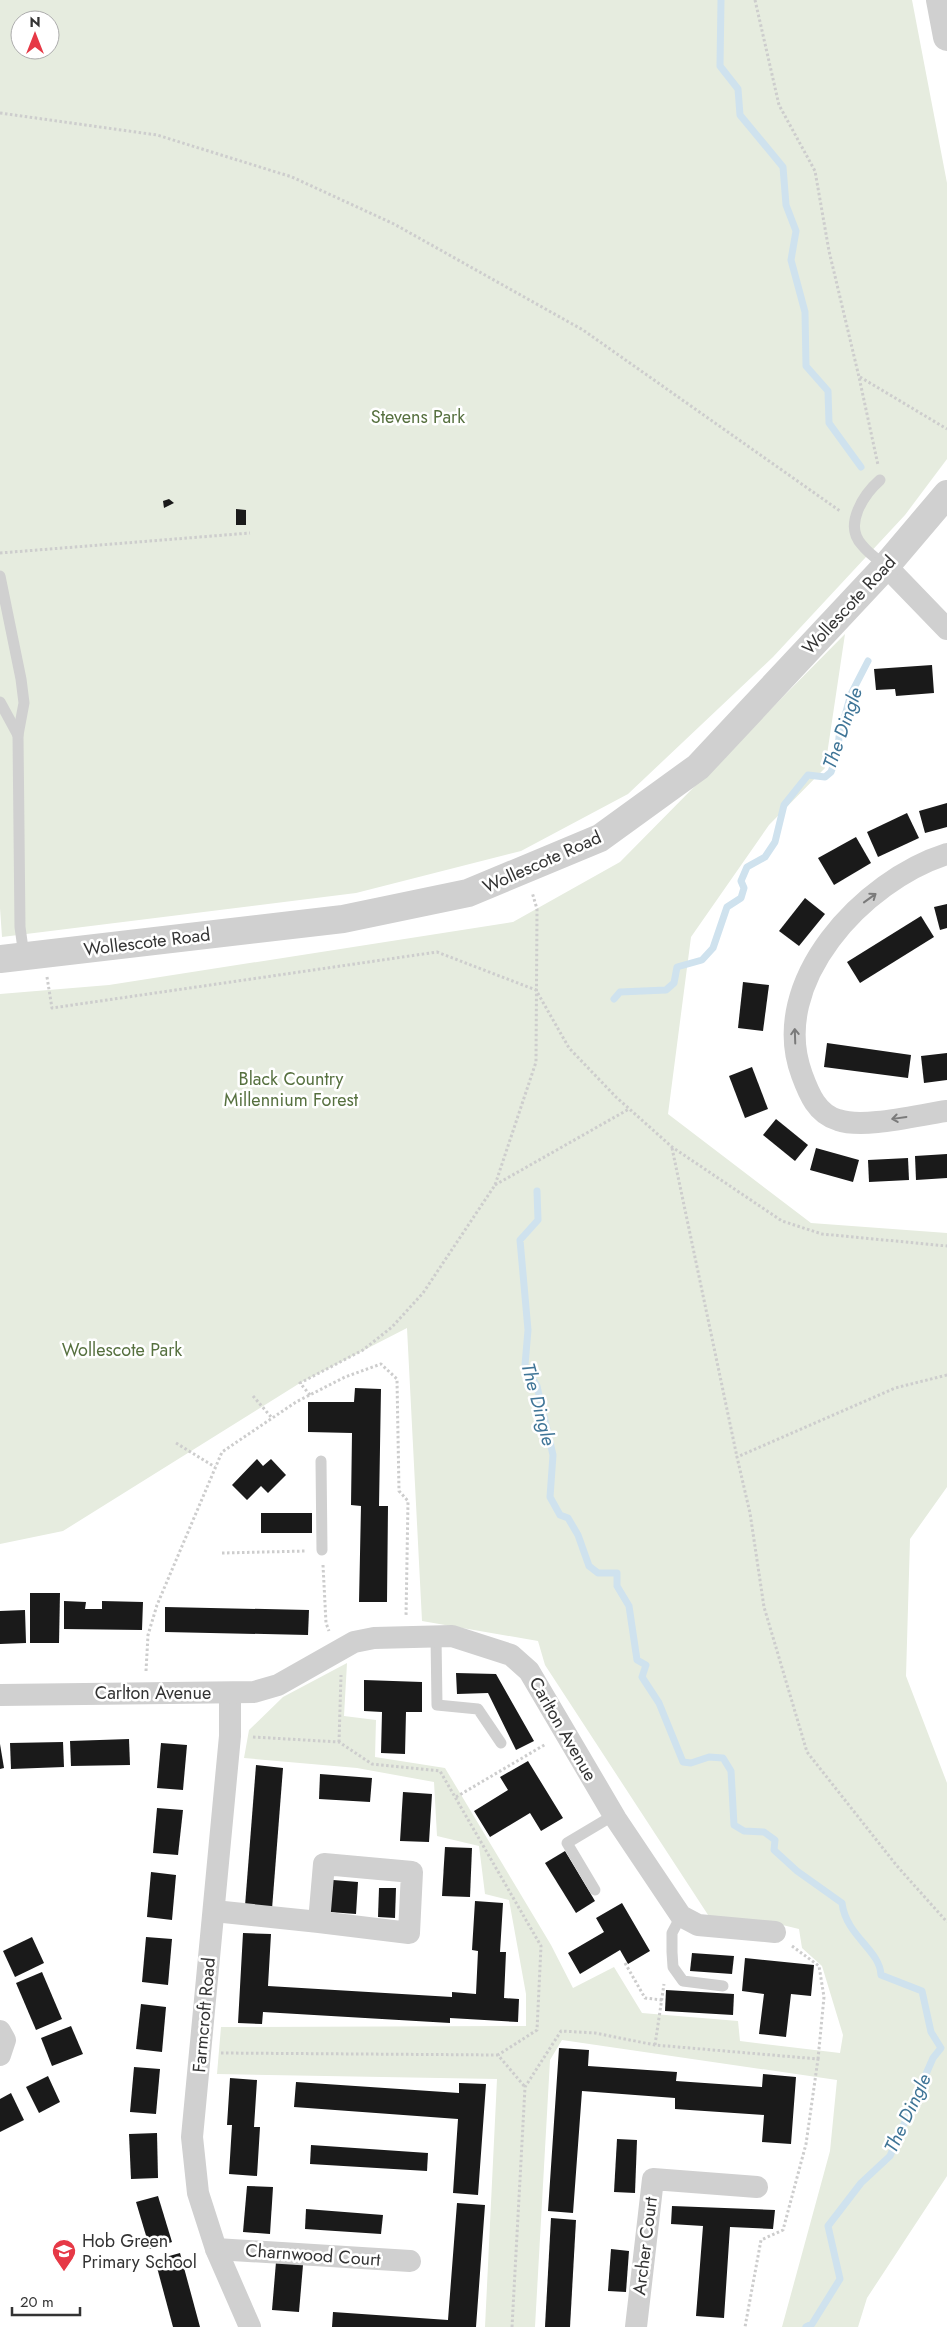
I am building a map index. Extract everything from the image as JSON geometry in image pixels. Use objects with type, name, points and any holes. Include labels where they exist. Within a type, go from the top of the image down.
[{"type":"street","points":[[940,0],[947,37]]},
{"type":"street","name":"Wollescote Road","points":[[23,956],[343,919],[468,893],[600,838],[698,767],[886,566],[947,494]]},
{"type":"street","points":[[886,566],[947,630]]},
{"type":"street","points":[[947,854],[896,878],[861,904],[826,944],[804,980],[798,998],[795,1029],[797,1063],[810,1097],[823,1112],[838,1120],[861,1124],[947,1111]]},
{"type":"street","name":"Carlton Avenue","points":[[0,1695],[254,1692],[278,1685],[338,1649],[354,1642],[374,1638],[452,1636],[511,1655],[529,1671],[614,1815],[681,1916]]},
{"type":"street","name":"Farmcroft Road","points":[[230,1693],[230,1736],[192,2137],[198,2193],[216,2248],[250,2327]]},
{"type":"street","points":[[214,1911],[409,1933],[412,1872],[324,1864],[319,1922]]},
{"type":"street","points":[[681,1916],[698,1924],[775,1932]]},
{"type":"street","points":[[0,2031],[5,2040],[0,2055]]},
{"type":"street","name":"Archer Court","points":[[636,2327],[653,2179],[757,2187]]},
{"type":"street","name":"Charnwood Court","points":[[216,2248],[410,2261]]},
{"type":"lane","points":[[880,480],[871,488],[860,506],[855,521],[855,533],[860,544],[886,566]]},
{"type":"lane","points":[[0,576],[24,703],[18,735],[20,927],[23,956]]},
{"type":"lane","points":[[0,702],[18,735]]},
{"type":"lane","points":[[321,1461],[322,1550]]},
{"type":"lane","points":[[436,1637],[437,1705],[478,1709],[501,1743]]},
{"type":"lane","points":[[595,1890],[567,1843],[614,1815]]},
{"type":"lane","points":[[681,1916],[672,1933],[673,1967],[683,1981],[723,1986]]},
{"type":"path","points":[[756,0],[779,105],[815,171],[829,252],[878,464],[876,468]]},
{"type":"path","points":[[0,113],[157,135],[292,176],[394,224],[583,330],[855,521]]},
{"type":"path","points":[[859,377],[947,429]]},
{"type":"path","points":[[0,553],[250,532]]},
{"type":"path","points":[[310,1395],[300,1383],[363,1350],[392,1327],[423,1293],[495,1185],[536,1062],[536,909],[525,870]]},
{"type":"path","points":[[23,956],[52,1008],[438,952],[536,990],[569,1048],[629,1109],[672,1147],[782,1221],[822,1234],[947,1246]]},
{"type":"path","points":[[495,1185],[629,1109]]},
{"type":"path","points":[[672,1147],[736,1458],[750,1513],[764,1607],[807,1752],[897,1866],[947,1922]]},
{"type":"path","points":[[145,1693],[148,1635],[157,1606],[222,1452],[310,1395],[346,1377],[381,1364],[397,1379],[399,1491],[408,1502],[405,1638]]},
{"type":"path","points":[[736,1458],[895,1388],[947,1375]]},
{"type":"path","points":[[253,1396],[272,1418]]},
{"type":"path","points":[[176,1442],[215,1467]]},
{"type":"path","points":[[222,1553],[322,1550],[326,1623],[338,1649],[339,1742]]},
{"type":"path","points":[[456,1797],[566,1733]]},
{"type":"path","points":[[201,2053],[498,2055],[538,2030],[541,1946],[440,1771],[372,1764],[339,1742],[230,1736]]},
{"type":"path","points":[[745,2327],[761,2240],[782,2230],[806,2144],[818,2059],[824,1996],[819,1966],[775,1932]]},
{"type":"path","points":[[625,1963],[645,1998],[662,2000]]},
{"type":"path","points":[[656,2045],[666,1973],[673,1967]]},
{"type":"path","points":[[512,2327],[525,2087],[561,2031],[595,2033],[656,2045],[818,2059]]},
{"type":"path","points":[[498,2055],[525,2087]]},
{"type":"green space","name":"Stevens Park","points":[[0,0],[912,0],[947,183],[947,459],[905,515],[773,657],[628,794],[521,851],[356,893],[2,937],[0,908]]},
{"type":"green space","points":[[845,634],[825,768],[769,825],[691,937],[668,1114],[811,1223],[947,1233],[947,1487],[910,1539],[906,1676],[947,1783],[947,2176],[867,2298],[858,2327],[782,2327],[830,2151],[837,2080],[562,2040],[550,2060],[535,2327],[485,2327],[497,2079],[217,2074],[221,2027],[526,2026],[526,1994],[509,1900],[485,1894],[479,1846],[437,1836],[434,1782],[357,1768],[244,1758],[249,1730],[283,1697],[347,1663],[344,1716],[376,1720],[375,1757],[445,1768],[551,1945],[573,1988],[614,1967],[642,2013],[738,2021],[740,2041],[840,2053],[843,2035],[822,1966],[802,1948],[799,1929],[770,1922],[712,1921],[545,1665],[538,1641],[422,1621],[407,1328],[300,1383],[63,1531],[0,1544],[0,994],[109,985],[513,922],[620,862]]},
{"type":"building","points":[[169,499],[174,503],[164,508],[163,501]]},
{"type":"building","points":[[236,509],[246,510],[246,525],[236,525]]},
{"type":"building","points":[[932,665],[934,693],[896,696],[895,689],[876,690],[874,669]]},
{"type":"building","points":[[947,803],[947,827],[925,833],[919,811]]},
{"type":"building","points":[[907,813],[919,838],[878,857],[867,832]]},
{"type":"building","points":[[856,837],[871,863],[834,885],[818,858]]},
{"type":"building","points":[[805,898],[825,914],[799,946],[779,931]]},
{"type":"building","points":[[947,904],[947,928],[940,930],[934,907]]},
{"type":"building","points":[[921,916],[934,937],[860,983],[847,962]]},
{"type":"building","points":[[743,982],[769,985],[763,1031],[738,1028]]},
{"type":"building","points":[[827,1043],[911,1055],[908,1078],[824,1067]]},
{"type":"building","points":[[947,1053],[947,1080],[924,1083],[921,1056]]},
{"type":"building","points":[[752,1067],[768,1109],[745,1118],[729,1076]]},
{"type":"building","points":[[776,1119],[808,1145],[795,1161],[763,1135]]},
{"type":"building","points":[[816,1148],[859,1160],[853,1182],[810,1170]]},
{"type":"building","points":[[947,1154],[947,1178],[916,1180],[915,1156]]},
{"type":"building","points":[[908,1158],[909,1180],[869,1182],[868,1160]]},
{"type":"building","points":[[355,1388],[381,1389],[379,1506],[388,1506],[387,1602],[359,1602],[361,1506],[351,1505],[352,1433],[308,1432],[308,1402],[354,1402]]},
{"type":"building","points":[[257,1459],[263,1466],[271,1459],[286,1475],[268,1493],[261,1486],[247,1500],[232,1485]]},
{"type":"building","points":[[261,1513],[312,1513],[312,1533],[261,1533]]},
{"type":"building","points":[[30,1593],[60,1593],[59,1643],[30,1643]]},
{"type":"building","points":[[64,1601],[86,1602],[85,1609],[102,1609],[102,1601],[143,1602],[142,1630],[64,1629]]},
{"type":"building","points":[[165,1607],[309,1610],[308,1635],[165,1632]]},
{"type":"building","points":[[25,1610],[26,1643],[0,1644],[0,1611]]},
{"type":"building","points":[[456,1673],[496,1674],[534,1741],[516,1750],[488,1693],[457,1694]]},
{"type":"building","points":[[364,1680],[422,1682],[422,1712],[406,1712],[405,1754],[381,1753],[382,1712],[364,1711]]},
{"type":"building","points":[[129,1739],[130,1765],[71,1766],[70,1741]]},
{"type":"building","points":[[63,1742],[64,1767],[11,1769],[10,1743]]},
{"type":"building","points":[[161,1743],[187,1745],[183,1790],[157,1788]]},
{"type":"building","points":[[0,1744],[4,1768],[0,1769]]},
{"type":"building","points":[[528,1761],[563,1818],[541,1831],[530,1813],[490,1837],[474,1811],[508,1790],[500,1777]]},
{"type":"building","points":[[256,1765],[283,1768],[272,1909],[245,1906]]},
{"type":"building","points":[[320,1774],[372,1778],[370,1802],[319,1799]]},
{"type":"building","points":[[403,1792],[432,1794],[429,1842],[400,1841]]},
{"type":"building","points":[[157,1808],[183,1810],[178,1855],[153,1853]]},
{"type":"building","points":[[445,1847],[472,1848],[470,1897],[442,1896]]},
{"type":"building","points":[[565,1851],[595,1901],[576,1913],[545,1863]]},
{"type":"building","points":[[151,1872],[176,1875],[172,1920],[147,1917]]},
{"type":"building","points":[[333,1880],[358,1882],[356,1914],[330,1912]]},
{"type":"building","points":[[379,1888],[396,1888],[395,1918],[378,1917]]},
{"type":"building","points":[[475,1901],[503,1903],[500,1952],[506,1952],[504,1998],[519,1999],[518,2022],[450,2018],[450,2023],[263,2012],[262,2024],[238,2023],[243,1933],[271,1934],[268,1986],[452,1997],[452,1992],[476,1994],[478,1951],[472,1950]]},
{"type":"building","points":[[622,1903],[650,1951],[628,1964],[620,1950],[580,1974],[568,1953],[604,1932],[596,1918]]},
{"type":"building","points":[[32,1937],[44,1963],[15,1977],[3,1951]]},
{"type":"building","points":[[146,1937],[172,1939],[168,1985],[142,1982]]},
{"type":"building","points":[[692,1953],[734,1956],[732,1974],[690,1971]]},
{"type":"building","points":[[745,1958],[814,1965],[811,1996],[791,1994],[786,2037],[759,2034],[764,1994],[742,1991]]},
{"type":"building","points":[[42,1972],[62,2019],[36,2030],[16,1983]]},
{"type":"building","points":[[666,1990],[734,1994],[733,2015],[665,2011]]},
{"type":"building","points":[[141,2004],[166,2007],[162,2052],[136,2049]]},
{"type":"building","points":[[71,2026],[83,2054],[52,2066],[41,2038]]},
{"type":"building","points":[[559,2048],[589,2050],[588,2066],[677,2072],[676,2081],[762,2087],[763,2074],[796,2077],[791,2144],[762,2142],[764,2115],[675,2109],[675,2098],[582,2091],[573,2213],[548,2211]]},
{"type":"building","points":[[134,2067],[160,2069],[156,2114],[130,2112]]},
{"type":"building","points":[[48,2076],[60,2102],[39,2113],[26,2087]]},
{"type":"building","points":[[230,2078],[257,2080],[254,2127],[260,2127],[257,2176],[229,2174],[232,2125],[227,2125]]},
{"type":"building","points":[[296,2082],[459,2093],[459,2083],[486,2084],[478,2195],[453,2193],[458,2119],[294,2107]]},
{"type":"building","points":[[11,2093],[24,2120],[0,2132],[0,2099]]},
{"type":"building","points":[[157,2133],[158,2178],[131,2179],[129,2134]]},
{"type":"building","points":[[617,2139],[637,2140],[635,2193],[614,2192]]},
{"type":"building","points":[[311,2145],[428,2153],[427,2171],[310,2164]]},
{"type":"building","points":[[247,2186],[273,2187],[270,2234],[243,2232]]},
{"type":"building","points":[[158,2196],[172,2242],[150,2249],[136,2202]]},
{"type":"building","points":[[457,2203],[485,2205],[476,2327],[332,2327],[333,2312],[448,2320]]},
{"type":"building","points":[[672,2206],[775,2210],[773,2229],[730,2227],[724,2318],[696,2316],[703,2226],[671,2224]]},
{"type":"building","points":[[306,2209],[383,2215],[381,2234],[305,2229]]},
{"type":"building","points":[[551,2218],[576,2220],[570,2327],[545,2327]]},
{"type":"building","points":[[611,2249],[629,2251],[626,2292],[608,2291]]},
{"type":"building","points":[[180,2253],[200,2327],[173,2327],[155,2260]]},
{"type":"building","points":[[276,2262],[303,2265],[299,2312],[272,2310]]},
{"type":"waterway","points":[[721,0],[720,66],[738,89],[740,115],[783,167],[786,205],[796,231],[791,260],[805,312],[806,366],[828,391],[829,423],[861,467]]},
{"type":"waterway","name":"The Dingle","points":[[614,999],[620,992],[666,990],[674,983],[677,967],[702,960],[713,948],[727,907],[741,898],[744,888],[741,881],[747,867],[765,857],[775,842],[784,805],[808,775],[825,777],[831,772],[838,752],[839,737],[851,694],[868,661]]},
{"type":"waterway","name":"The Dingle","points":[[537,1191],[538,1220],[520,1240],[528,1330],[525,1365],[537,1386],[553,1455],[550,1497],[560,1515],[568,1518],[578,1535],[589,1566],[598,1573],[617,1573],[617,1586],[629,1606],[637,1660],[646,1665],[642,1677],[659,1703],[683,1762],[691,1763],[709,1757],[723,1758],[731,1771],[734,1825],[744,1831],[764,1832],[775,1840],[774,1850],[797,1871],[842,1903],[850,1925],[875,1958],[881,1975],[922,1991],[931,2032],[941,2048],[933,2058],[890,2156],[861,2183],[828,2226],[840,2279],[812,2324],[806,2327]]},
{"type":"place","name":"Hob Green Primary School","points":[[64,2272]]},
{"type":"park label","name":"Black Country Millennium Forest","points":[[291,1089]]},
{"type":"park label","name":"Wollescote Park","points":[[122,1350]]}]
